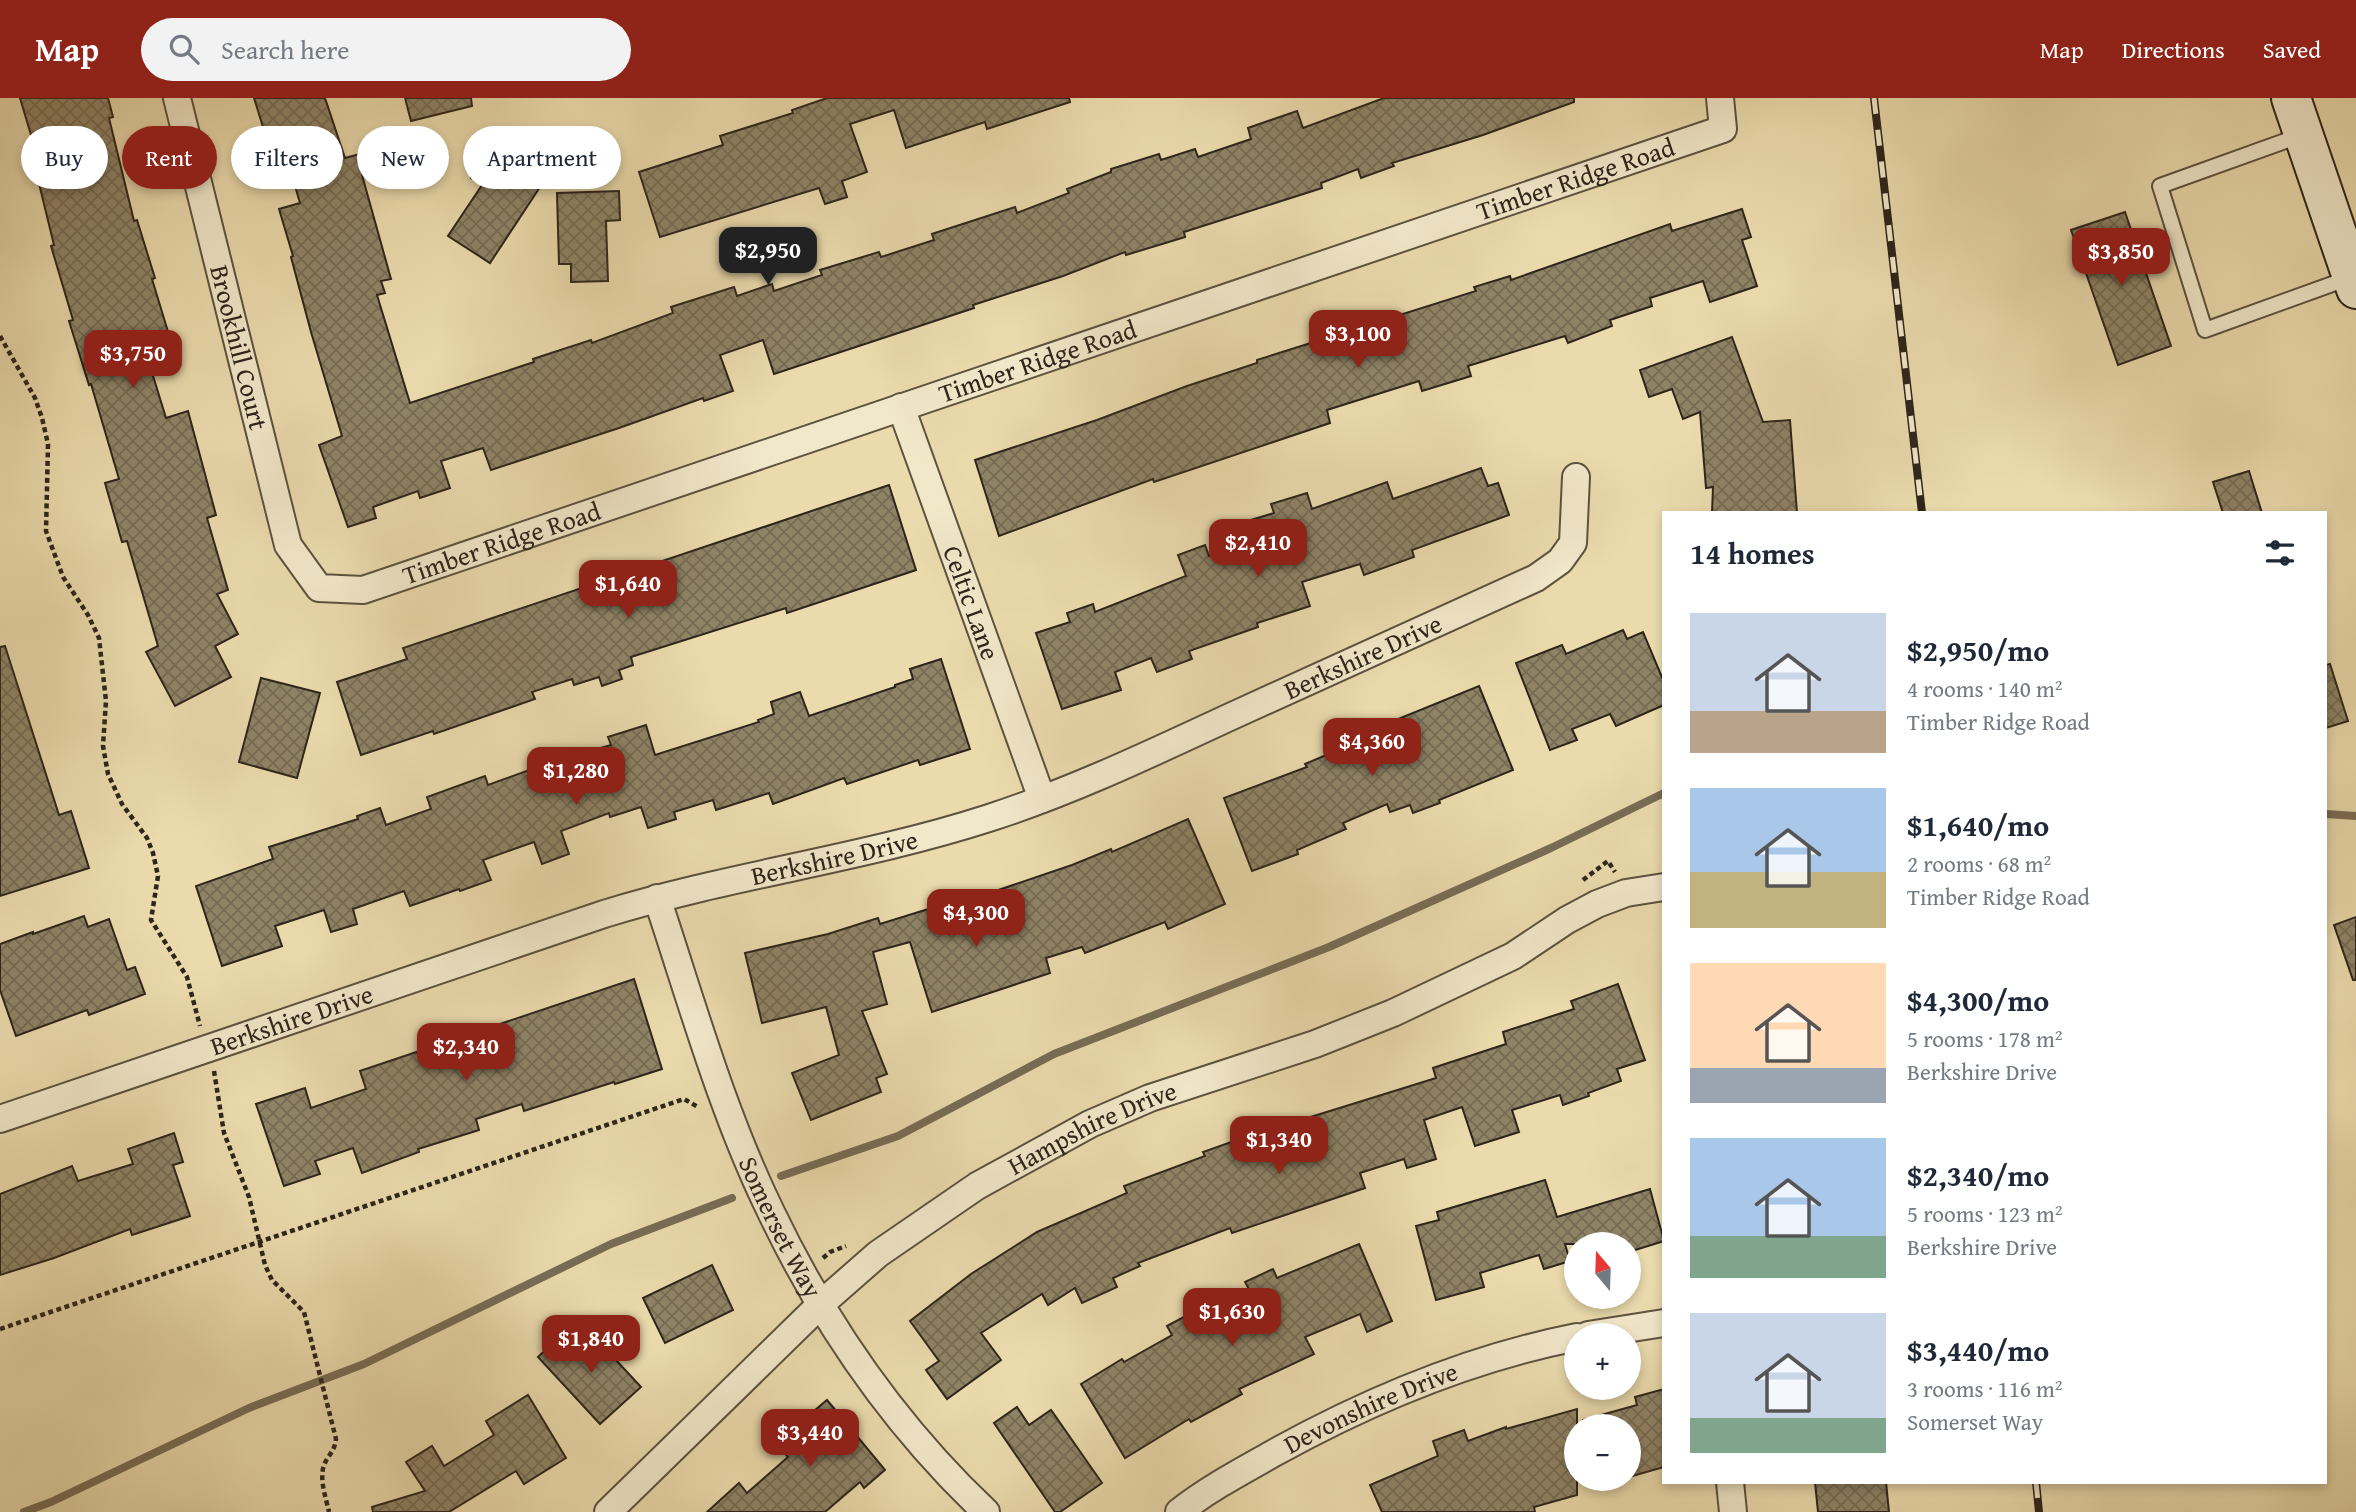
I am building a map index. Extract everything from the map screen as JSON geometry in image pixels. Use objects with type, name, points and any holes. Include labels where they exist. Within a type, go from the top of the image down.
[{"type":"street","name":"Brookhill Court","points":[[177,98],[288,544],[319,588]]},
{"type":"street","name":"Timber Ridge Road","points":[[319,588],[363,590],[1723,130],[1720,98]]},
{"type":"street","points":[[2291,98],[2354,283]]},
{"type":"street","name":"Celtic Lane","points":[[901,407],[1042,799]]},
{"type":"street","name":"Berkshire Drive","points":[[0,1119],[657,898],[882,848],[990,818],[1133,762],[1536,578],[1560,561],[1573,543],[1576,477]]},
{"type":"street","name":"Hampshire Drive","points":[[608,1512],[821,1304],[878,1254],[924,1220],[1026,1157],[1090,1124],[1150,1098],[1315,1044],[1393,1013],[1513,956],[1567,920],[1597,904],[1629,893],[1662,887]]},
{"type":"street","name":"Somerset Way","points":[[657,898],[730,1117],[770,1210],[805,1276],[853,1357],[930,1453],[986,1512]]},
{"type":"street","points":[[1641,1326],[1662,1322]]},
{"type":"street","name":"Devonshire Drive","points":[[1179,1512],[1248,1468],[1311,1433],[1375,1403],[1502,1356],[1564,1341]]},
{"type":"street","points":[[1730,1484],[1733,1512]]},
{"type":"lane","points":[[2303,134],[2160,186],[2205,330],[2354,283]]},
{"type":"path","points":[[0,336],[35,398],[42,418],[48,444],[46,531],[54,557],[99,638],[106,701],[104,755],[108,774],[122,803],[147,838],[153,853],[158,876],[150,920],[187,977],[201,1029]]},
{"type":"path","points":[[1577,884],[1608,861],[1629,893]]},
{"type":"path","points":[[213,1065],[224,1133],[243,1177],[265,1265],[272,1280],[304,1311],[334,1427],[335,1449],[324,1464],[322,1475],[329,1512]]},
{"type":"path","points":[[0,1329],[684,1100],[702,1109]]},
{"type":"path","points":[[805,1276],[830,1252],[851,1244]]},
{"type":"building","points":[[20,98],[108,98],[113,117],[109,118],[122,172],[122,189],[126,189],[134,221],[137,220],[176,358],[150,366],[166,418],[188,411],[216,515],[207,518],[228,590],[217,594],[238,634],[215,646],[231,677],[175,706],[146,652],[158,646],[127,541],[122,542],[105,483],[119,479],[69,321],[73,320],[51,246],[54,245],[40,189],[108,189],[108,126],[28,126]]},
{"type":"building","points":[[254,98],[325,98],[334,126],[263,126]]},
{"type":"building","points":[[405,98],[471,98],[472,106],[411,121]]},
{"type":"building","points":[[827,98],[1069,98],[1070,102],[987,129],[985,122],[906,148],[894,110],[850,124],[867,172],[842,181],[847,197],[825,204],[819,188],[660,237],[639,172],[723,145],[720,136],[793,113],[792,110]]},
{"type":"building","points":[[1384,98],[1574,98],[1574,102],[1483,135],[1392,163],[1394,166],[1361,178],[1358,169],[1321,183],[1322,188],[1184,232],[1185,237],[1126,255],[1125,252],[1063,276],[973,305],[974,308],[774,374],[763,340],[720,355],[733,391],[704,401],[703,398],[491,470],[483,448],[441,461],[450,488],[420,498],[418,491],[373,507],[376,518],[348,527],[319,445],[342,436],[279,209],[300,203],[296,189],[343,189],[343,152],[345,158],[357,155],[357,189],[366,189],[391,279],[381,281],[385,293],[377,295],[410,403],[534,362],[533,359],[591,340],[592,343],[673,313],[671,307],[734,287],[737,296],[772,284],[774,291],[822,275],[820,270],[879,252],[881,257],[934,240],[932,234],[1015,207],[1017,213],[1069,193],[1067,189],[1111,172],[1111,169],[1159,154],[1161,160],[1195,149],[1198,157],[1251,139],[1248,128],[1297,111],[1303,128]]},
{"type":"building","points":[[479,189],[539,189],[490,263],[448,236]]},
{"type":"building","points":[[619,191],[620,220],[606,221],[608,281],[571,282],[571,264],[559,264],[557,193]]},
{"type":"building","points":[[1742,209],[1751,237],[1742,240],[1757,286],[1710,302],[1703,281],[1650,298],[1652,306],[1610,320],[1612,326],[1568,343],[1565,336],[1468,366],[1471,376],[1422,391],[1419,381],[1327,410],[1330,423],[1154,482],[1153,479],[999,536],[975,460],[1097,420],[1257,363],[1257,360],[1476,291],[1474,287],[1510,276],[1511,280],[1670,224],[1672,231]]},
{"type":"building","points":[[2125,212],[2171,346],[2118,365],[2071,230]]},
{"type":"building","points":[[1732,337],[1763,422],[1790,420],[1797,511],[1712,511],[1713,487],[1706,488],[1700,412],[1683,419],[1672,389],[1649,397],[1640,370]]},
{"type":"building","points":[[1481,468],[1488,486],[1498,483],[1509,515],[1412,550],[1414,557],[1364,575],[1360,564],[1302,582],[1310,606],[1257,623],[1258,627],[1189,651],[1192,659],[1157,672],[1151,658],[1115,672],[1121,690],[1062,709],[1036,633],[1070,622],[1067,613],[1093,604],[1095,612],[1186,576],[1178,555],[1205,545],[1209,556],[1257,538],[1251,520],[1274,513],[1271,504],[1307,493],[1312,509],[1387,482],[1393,499]]},
{"type":"building","points":[[2249,471],[2261,511],[2222,511],[2213,482]]},
{"type":"building","points":[[889,485],[916,570],[787,613],[786,608],[631,657],[633,665],[619,670],[622,679],[602,686],[599,677],[574,685],[572,679],[532,692],[535,699],[434,734],[433,731],[361,755],[337,682],[407,659],[403,648]]},
{"type":"building","points":[[1623,630],[1627,639],[1643,632],[1662,677],[1662,706],[1616,726],[1610,714],[1572,729],[1577,740],[1550,750],[1516,663],[1562,645],[1566,654]]},
{"type":"building","points":[[5,646],[59,815],[71,811],[89,868],[0,896],[0,647]]},
{"type":"building","points":[[941,659],[970,749],[920,765],[918,760],[847,784],[844,778],[773,804],[769,793],[716,810],[713,800],[674,812],[676,819],[648,828],[641,807],[610,817],[609,813],[561,831],[569,854],[542,864],[534,842],[483,860],[491,880],[410,906],[404,891],[353,909],[357,924],[331,932],[324,910],[275,926],[282,946],[222,966],[196,886],[273,859],[269,847],[358,819],[357,816],[380,808],[386,825],[431,809],[427,797],[485,776],[488,785],[568,756],[611,745],[608,737],[646,725],[655,755],[759,722],[758,720],[774,714],[771,702],[800,692],[809,716],[895,687],[913,679],[910,669]]},
{"type":"building","points":[[2330,664],[2348,721],[2327,728],[2327,665]]},
{"type":"building","points":[[261,678],[320,693],[297,778],[239,762]]},
{"type":"building","points":[[1479,686],[1513,770],[1413,813],[1410,805],[1390,812],[1387,804],[1343,823],[1346,829],[1297,850],[1298,854],[1252,871],[1224,798],[1307,767],[1305,764],[1362,740],[1359,735]]},
{"type":"building","points":[[1188,819],[1225,904],[1168,929],[1165,922],[1085,953],[1082,947],[1046,958],[1050,973],[932,1012],[910,942],[873,952],[887,1004],[862,1011],[887,1074],[876,1078],[881,1092],[811,1120],[792,1073],[839,1055],[826,1007],[762,1023],[745,953],[828,934],[878,918],[880,924],[938,906],[944,925],[983,912],[978,897],[1111,849],[1112,852]]},
{"type":"building","points":[[84,916],[88,927],[109,919],[127,970],[135,967],[145,994],[89,1015],[87,1010],[16,1036],[0,990],[0,944]]},
{"type":"building","points":[[2356,917],[2356,980],[2353,980],[2334,925]]},
{"type":"building","points":[[634,979],[662,1069],[524,1111],[522,1104],[476,1119],[479,1130],[418,1149],[419,1152],[362,1173],[353,1148],[315,1161],[320,1174],[284,1186],[256,1104],[305,1088],[311,1108],[366,1089],[360,1071]]},
{"type":"building","points":[[1618,984],[1645,1060],[1617,1069],[1621,1081],[1563,1105],[1560,1095],[1512,1110],[1519,1132],[1475,1146],[1462,1107],[1424,1120],[1436,1159],[1407,1168],[1404,1159],[1360,1173],[1365,1188],[1232,1233],[1230,1228],[1138,1263],[1140,1266],[1113,1278],[1117,1287],[1082,1303],[1075,1288],[1048,1305],[1042,1294],[981,1333],[1001,1360],[947,1399],[926,1370],[939,1361],[910,1321],[971,1274],[1037,1232],[1127,1193],[1124,1186],[1205,1156],[1203,1152],[1234,1141],[1238,1152],[1288,1134],[1285,1125],[1436,1078],[1433,1068],[1506,1044],[1503,1032],[1574,1009],[1571,1001]]},
{"type":"building","points":[[174,1133],[183,1162],[173,1165],[190,1216],[132,1235],[130,1229],[0,1275],[0,1194],[72,1166],[78,1181],[133,1164],[128,1149]]},
{"type":"building","points":[[1545,1180],[1557,1217],[1650,1189],[1662,1242],[1642,1248],[1642,1232],[1564,1232],[1564,1263],[1544,1269],[1539,1255],[1480,1273],[1484,1287],[1436,1300],[1416,1226],[1439,1220],[1437,1212]]},
{"type":"building","points":[[1359,1244],[1392,1321],[1367,1332],[1360,1314],[1305,1337],[1314,1354],[1239,1389],[1242,1394],[1191,1422],[1189,1419],[1125,1458],[1081,1384],[1122,1359],[1124,1362],[1172,1335],[1167,1326],[1195,1311],[1198,1316],[1250,1291],[1245,1282],[1273,1269],[1277,1278]]},
{"type":"building","points":[[712,1265],[733,1310],[665,1343],[643,1298]]},
{"type":"building","points":[[588,1330],[641,1387],[600,1424],[538,1357],[557,1339],[567,1350]]},
{"type":"building","points":[[1662,1390],[1662,1468],[1641,1474],[1641,1414],[1605,1414],[1637,1405],[1636,1400],[1641,1400],[1641,1395]]},
{"type":"building","points":[[528,1395],[566,1458],[524,1484],[516,1471],[449,1512],[373,1512],[372,1507],[425,1491],[406,1462],[432,1446],[444,1466],[494,1435],[486,1421]]},
{"type":"building","points":[[827,1400],[885,1470],[864,1488],[860,1482],[825,1512],[707,1512],[739,1483],[747,1493],[788,1457],[776,1443]]},
{"type":"building","points":[[1017,1407],[1029,1425],[1051,1410],[1102,1483],[1060,1512],[1055,1512],[994,1423]]},
{"type":"building","points":[[1577,1409],[1577,1414],[1564,1414],[1564,1491],[1577,1491],[1577,1495],[1534,1507],[1535,1512],[1382,1512],[1370,1485],[1438,1456],[1433,1441],[1464,1430],[1468,1441]]},
{"type":"building","points":[[1815,1484],[1886,1484],[1889,1512],[1818,1512]]},
{"type":"waterway","points":[[781,1176],[898,1136],[1054,1054],[1329,947],[1551,848],[1662,794]]},
{"type":"waterway","points":[[2327,814],[2356,816]]},
{"type":"waterway","points":[[24,1512],[51,1502],[249,1408],[364,1364],[611,1244],[732,1198]]},
{"type":"railway","points":[[1874,98],[1922,511]]},
{"type":"railway","points":[[2036,1484],[2039,1512]]}]
